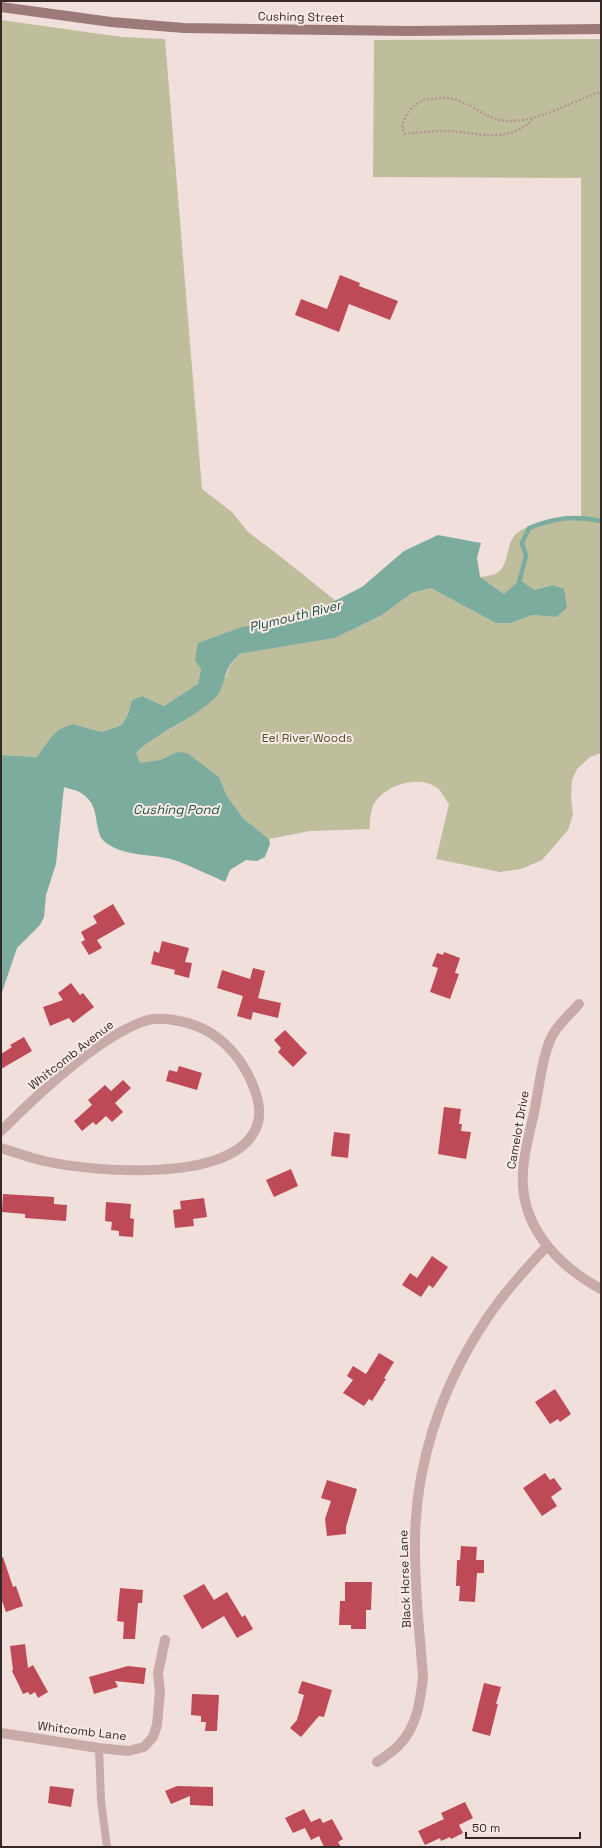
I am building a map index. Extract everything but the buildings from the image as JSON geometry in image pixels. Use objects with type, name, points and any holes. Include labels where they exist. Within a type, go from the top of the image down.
[{"type":"street","name":"Cushing Street","points":[[1,7],[111,22],[184,28],[401,31],[601,29]]},
{"type":"street","name":"Camelot Drive","points":[[579,1004],[554,1032],[546,1055],[524,1166],[523,1186],[527,1206],[534,1227],[547,1246],[568,1266],[601,1289]]},
{"type":"street","name":"Whitcomb Avenue","points":[[1,1131],[70,1069],[105,1041],[127,1028],[150,1020],[171,1019],[189,1023],[206,1030],[222,1040],[235,1054],[248,1073],[258,1099],[260,1114],[256,1129],[247,1142],[238,1151],[226,1157],[168,1169],[144,1171],[82,1167],[43,1161],[1,1148]]},
{"type":"street","name":"Black Horse Lane","points":[[377,1762],[399,1746],[411,1730],[421,1696],[423,1678],[415,1541],[421,1479],[433,1429],[445,1394],[460,1362],[482,1324],[547,1246]]},
{"type":"street","name":"Whitcomb Lane","points":[[1,1733],[128,1751],[144,1747],[153,1737],[157,1725],[160,1692],[158,1673],[165,1640]]},
{"type":"lane","points":[[99,1748],[100,1801],[107,1847]]},
{"type":"path","points":[[533,119],[526,127],[511,133],[494,135],[475,135],[450,131],[405,134],[402,128],[404,117],[411,107],[424,100],[447,98],[470,106],[490,118],[510,122],[533,119],[583,97],[601,92]]},
{"type":"green space","points":[[1,20],[122,37],[165,39],[202,489],[232,512],[248,532],[336,601],[298,616],[242,627],[201,669],[198,685],[164,706],[142,696],[132,700],[128,714],[122,725],[102,732],[73,724],[51,737],[38,757],[1,755]]},
{"type":"green space","name":"Eel River Woods","points":[[601,39],[601,753],[590,757],[577,769],[572,780],[571,798],[573,815],[568,830],[542,860],[521,869],[500,872],[436,859],[449,804],[438,788],[421,782],[403,784],[380,796],[372,808],[370,829],[310,831],[269,839],[244,819],[227,796],[219,777],[177,752],[160,760],[139,764],[136,753],[151,740],[182,722],[226,677],[229,667],[239,654],[335,638],[382,615],[412,593],[431,588],[458,602],[511,623],[532,615],[556,617],[551,585],[534,590],[504,594],[480,577],[493,575],[500,570],[506,561],[512,539],[521,530],[537,524],[581,517],[581,178],[373,177],[374,40]]},
{"type":"water","name":"Cushing Pond","points":[[438,535],[481,543],[477,558],[480,577],[504,594],[520,580],[534,590],[552,585],[564,589],[567,608],[556,617],[532,615],[511,623],[496,623],[431,588],[412,593],[382,615],[335,638],[239,654],[229,666],[221,688],[214,699],[195,714],[155,738],[136,753],[140,763],[160,760],[177,752],[187,753],[219,777],[227,796],[244,819],[269,839],[270,844],[265,857],[257,861],[246,860],[230,870],[225,882],[177,861],[132,853],[114,848],[106,843],[102,838],[99,832],[95,811],[88,798],[79,792],[64,787],[56,864],[46,895],[44,917],[40,925],[17,948],[1,995],[1,755],[37,757],[51,737],[60,729],[73,724],[102,732],[122,725],[128,714],[132,700],[142,696],[164,706],[198,684],[201,669],[195,660],[198,643],[242,627],[298,616],[321,608],[362,587],[404,551]]},
{"type":"waterway","name":"Plymouth River","points":[[518,586],[526,556],[522,543],[529,528],[565,518],[582,518],[601,521]]}]
